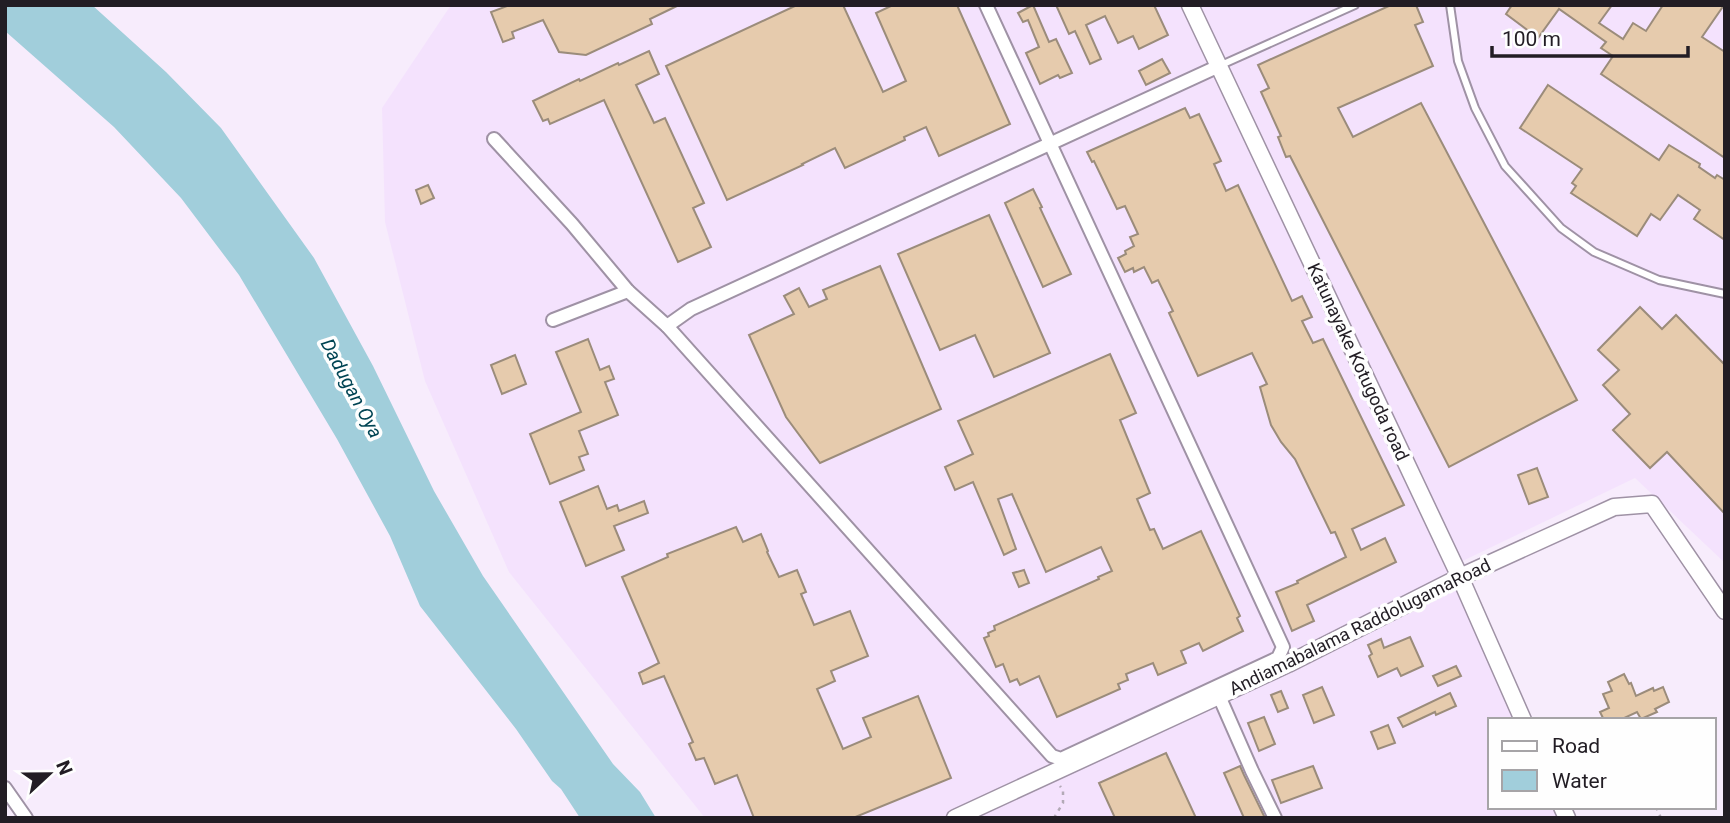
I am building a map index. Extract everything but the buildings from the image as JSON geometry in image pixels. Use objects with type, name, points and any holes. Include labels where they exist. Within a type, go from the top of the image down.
[{"type":"street","points":[[494,139],[572,224],[628,291],[667,326],[1052,756],[1061,759],[1278,658],[1283,647],[986,5]]},
{"type":"street","name":"Katunayake Kotugoda road","points":[[1191,5],[1460,577],[1522,718]]},
{"type":"street","points":[[667,326],[691,309],[1219,66]]},
{"type":"street","points":[[553,320],[628,291]]},
{"type":"street","name":"Andiamabalama RaddolugamaRoad","points":[[955,818],[1288,664],[1460,577],[1614,507],[1652,504],[1725,611]]},
{"type":"street","points":[[1219,696],[1275,818]]},
{"type":"street","points":[[5,788],[26,818]]},
{"type":"lane","points":[[1219,66],[1355,5]]},
{"type":"lane","points":[[1450,5],[1458,61],[1475,108],[1505,166],[1561,228],[1594,252],[1659,280],[1725,294]]},
{"type":"path","points":[[1049,773],[1063,790],[1063,803],[1054,818]]},
{"type":"shaded area","points":[[451,5],[1725,5],[1725,563],[1635,478],[1448,568],[1515,718],[1488,718],[1488,809],[1556,809],[1560,818],[705,818],[509,572],[425,381],[385,222],[382,108]]},
{"type":"water","name":"Dadugan Oya","points":[[5,5],[92,5],[166,72],[221,128],[314,258],[373,366],[434,491],[483,576],[613,764],[640,792],[656,818],[580,818],[516,729],[420,606],[390,536],[337,439],[239,275],[181,198],[114,127],[5,31]]}]
